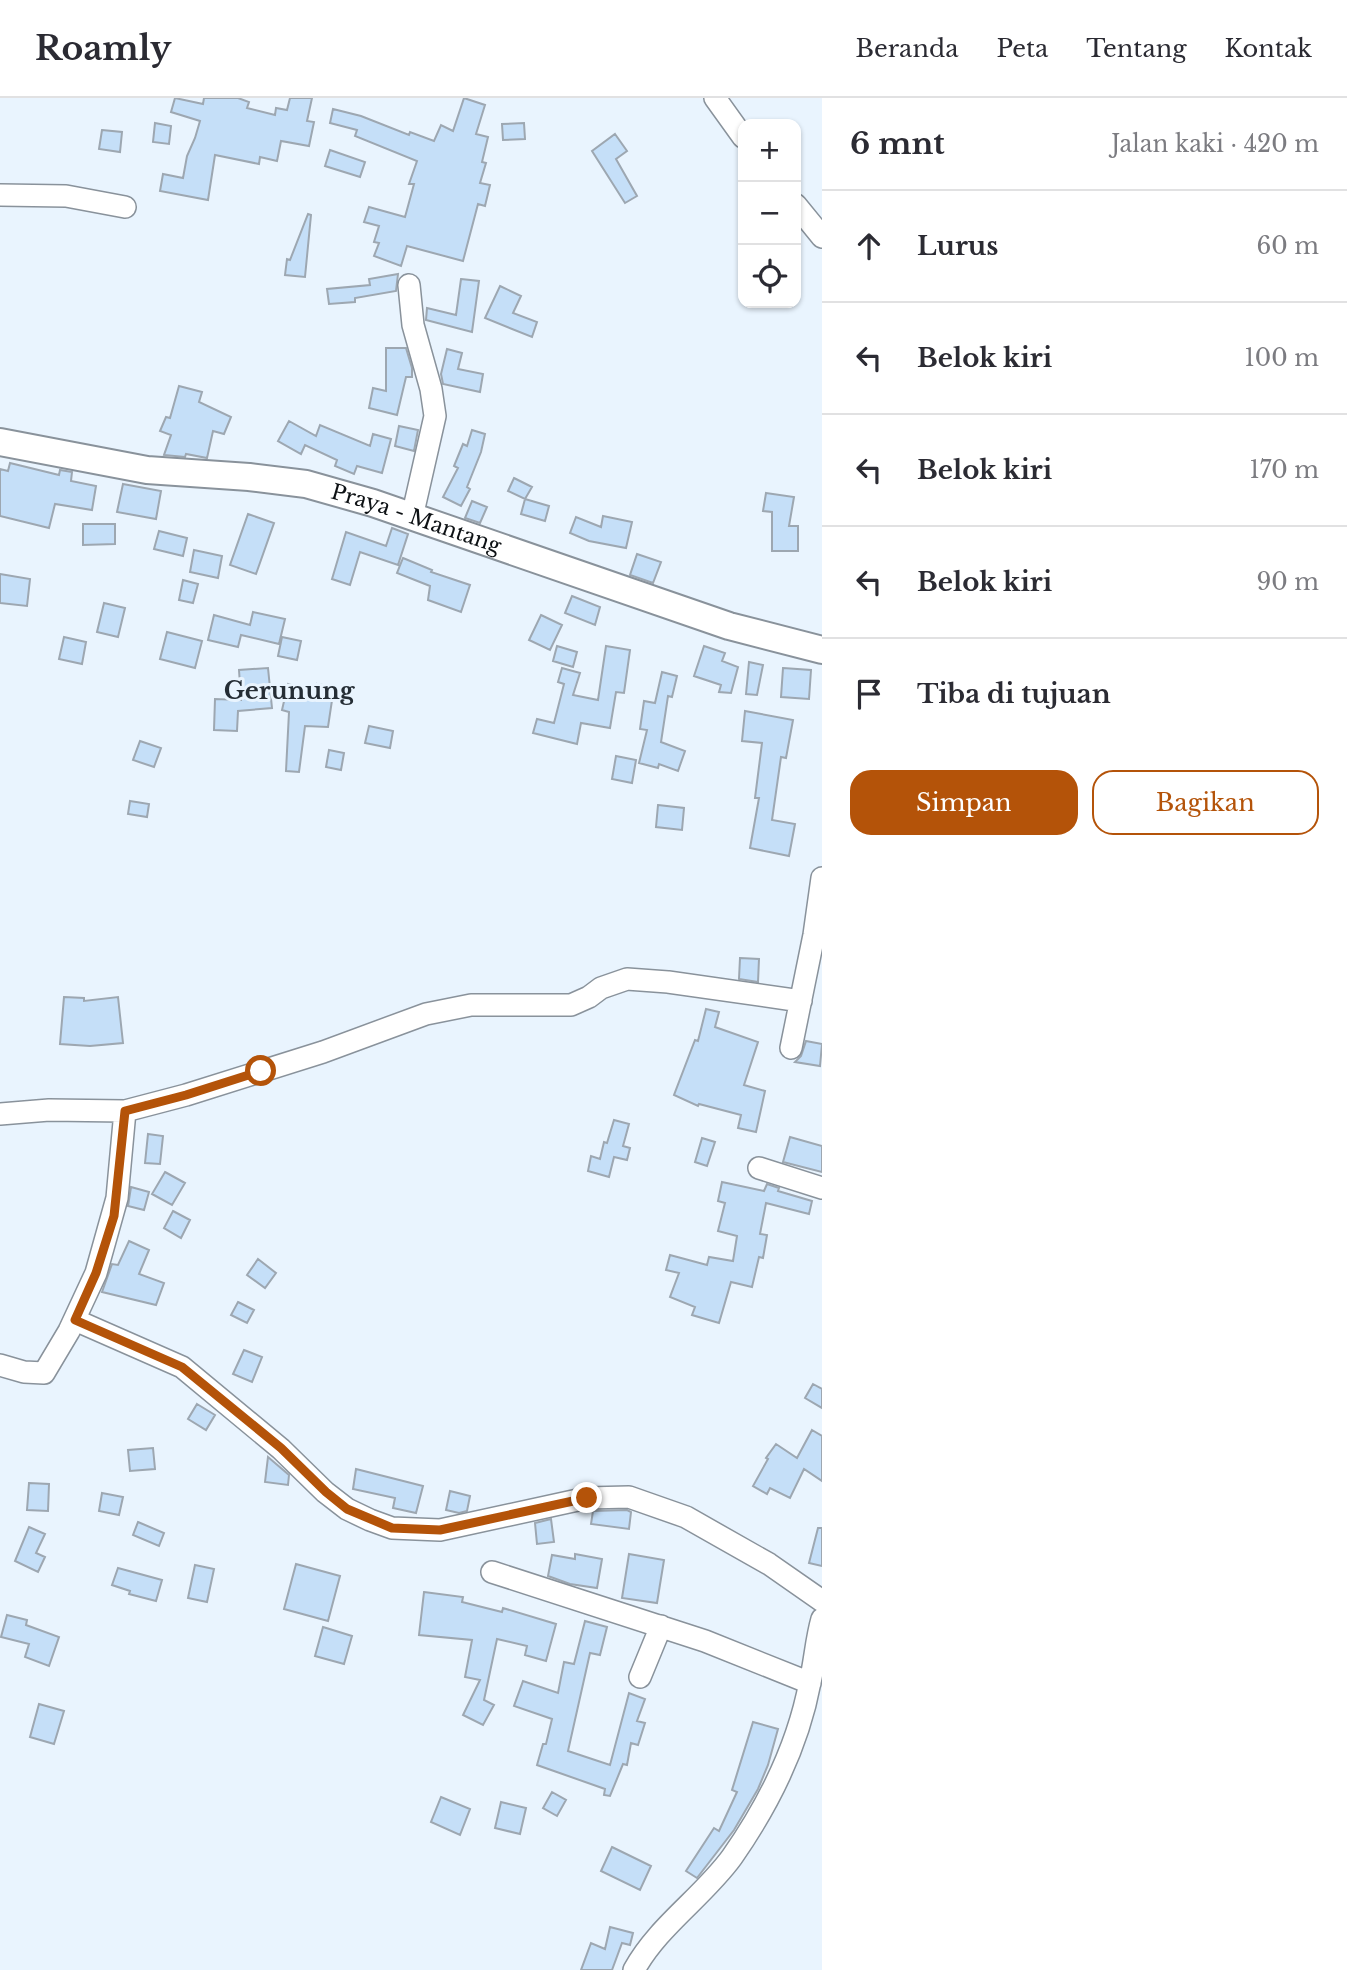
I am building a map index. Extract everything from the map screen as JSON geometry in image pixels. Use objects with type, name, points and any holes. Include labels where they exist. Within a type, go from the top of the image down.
[{"type":"main road","name":"Praya - Mantang","points":[[0,442],[147,470],[306,484],[352,496],[729,626],[822,650]]},
{"type":"street","points":[[715,98],[738,130]]},
{"type":"street","points":[[0,195],[66,196],[125,207]]},
{"type":"street","points":[[801,211],[822,237]]},
{"type":"street","points":[[409,285],[413,325],[434,400],[435,416],[412,517]]},
{"type":"street","points":[[791,1048],[809,993],[822,878]]},
{"type":"street","points":[[0,1114],[49,1110],[125,1111],[323,1052],[426,1014],[471,1005],[571,1005],[601,988],[627,979],[809,993]]},
{"type":"street","points":[[0,1365],[24,1372],[46,1372],[75,1320],[96,1273],[114,1216],[125,1111]]},
{"type":"street","points":[[759,1168],[822,1188]]},
{"type":"street","points":[[75,1320],[182,1367],[281,1448],[326,1492],[347,1509],[370,1520],[392,1528],[440,1530],[587,1498],[629,1497],[685,1517],[769,1564],[822,1601]]},
{"type":"street","points":[[492,1572],[661,1626],[810,1683]]},
{"type":"street","points":[[634,1970],[660,1934],[730,1859],[756,1819],[790,1754],[810,1683],[822,1619]]},
{"type":"street","points":[[640,1677],[661,1626]]},
{"type":"building","points":[[175,98],[203,104],[204,98],[238,98],[249,102],[247,108],[275,115],[276,108],[287,110],[290,98],[312,98],[307,121],[314,122],[309,146],[281,141],[277,161],[260,157],[259,164],[215,155],[208,200],[160,191],[163,174],[183,178],[187,156],[200,121],[171,112]]},
{"type":"building","points":[[464,98],[485,105],[476,134],[488,137],[482,162],[486,163],[480,183],[490,185],[485,206],[478,204],[463,261],[407,246],[401,266],[374,256],[379,243],[374,242],[379,226],[364,222],[369,207],[405,217],[414,184],[409,184],[417,161],[355,136],[357,130],[330,123],[333,109],[434,141],[441,125],[453,131]]},
{"type":"building","points":[[155,123],[171,126],[169,144],[153,142]]},
{"type":"building","points":[[524,123],[525,139],[503,140],[502,124]]},
{"type":"building","points":[[102,130],[122,132],[120,152],[99,149]]},
{"type":"building","points":[[615,134],[627,151],[616,159],[637,196],[625,203],[592,151]]},
{"type":"building","points":[[330,150],[365,162],[360,177],[325,166]]},
{"type":"building","points":[[308,214],[311,215],[305,277],[285,275],[287,259],[290,260]]},
{"type":"building","points":[[398,274],[396,291],[355,298],[355,302],[329,304],[327,289],[370,285],[369,279]]},
{"type":"building","points":[[461,279],[479,281],[472,332],[426,320],[427,308],[456,315]]},
{"type":"building","points":[[500,286],[521,296],[513,313],[537,322],[532,337],[485,318]]},
{"type":"building","points":[[386,348],[406,348],[412,368],[412,377],[406,377],[397,415],[369,408],[373,388],[386,391]]},
{"type":"building","points":[[447,349],[462,353],[458,369],[483,374],[480,392],[443,384],[441,374]]},
{"type":"building","points":[[179,386],[202,392],[199,402],[231,417],[224,434],[213,431],[207,458],[186,454],[185,457],[164,455],[171,435],[160,431],[166,417],[170,418]]},
{"type":"building","points":[[289,421],[316,436],[320,425],[370,446],[373,434],[391,439],[382,473],[357,466],[354,474],[335,466],[337,460],[305,445],[301,454],[278,441]]},
{"type":"building","points":[[399,426],[418,430],[414,451],[395,446]]},
{"type":"building","points":[[472,430],[485,434],[467,487],[470,489],[461,506],[443,497],[458,468],[454,466],[463,444],[467,446]]},
{"type":"building","points":[[10,463],[59,475],[60,470],[72,472],[71,481],[96,486],[92,510],[55,504],[49,528],[0,516],[0,469],[8,471]]},
{"type":"building","points":[[514,478],[532,487],[525,499],[508,491]]},
{"type":"building","points":[[123,484],[161,491],[156,519],[117,512]]},
{"type":"building","points":[[766,493],[794,497],[789,526],[798,526],[798,551],[772,551],[772,512],[763,511]]},
{"type":"building","points":[[525,499],[549,506],[545,521],[521,514]]},
{"type":"building","points":[[472,501],[487,507],[480,523],[465,518]]},
{"type":"building","points":[[248,514],[274,523],[256,574],[230,565]]},
{"type":"building","points":[[603,516],[632,522],[626,548],[589,541],[570,533],[576,517],[601,527]]},
{"type":"building","points":[[83,524],[115,524],[115,544],[83,545]]},
{"type":"building","points":[[392,528],[408,534],[398,565],[360,552],[350,585],[332,579],[346,532],[386,546]]},
{"type":"building","points":[[159,531],[187,538],[183,556],[154,549]]},
{"type":"building","points":[[194,550],[222,556],[218,578],[190,572]]},
{"type":"building","points":[[637,554],[661,562],[653,583],[630,575]]},
{"type":"building","points":[[403,558],[432,570],[431,572],[470,585],[461,612],[428,600],[430,586],[397,573]]},
{"type":"building","points":[[0,574],[30,579],[27,606],[0,603]]},
{"type":"building","points":[[183,580],[198,584],[193,603],[179,600]]},
{"type":"building","points":[[572,596],[600,607],[595,625],[565,613]]},
{"type":"building","points":[[104,603],[125,608],[118,637],[97,632]]},
{"type":"building","points":[[253,612],[285,619],[279,644],[241,635],[238,647],[208,640],[214,615],[250,625]]},
{"type":"building","points":[[541,615],[562,625],[550,650],[529,640]]},
{"type":"building","points":[[167,632],[202,641],[195,668],[160,659]]},
{"type":"building","points":[[64,637],[86,642],[82,664],[59,659]]},
{"type":"building","points":[[282,637],[301,641],[297,660],[278,656]]},
{"type":"building","points":[[557,646],[577,652],[573,667],[553,661]]},
{"type":"building","points":[[606,646],[630,650],[624,693],[616,692],[610,728],[581,723],[577,744],[533,733],[537,719],[554,723],[564,684],[558,682],[562,668],[580,673],[573,695],[598,700]]},
{"type":"building","points":[[704,646],[725,653],[722,661],[738,667],[731,693],[719,692],[721,685],[694,676]]},
{"type":"building","points":[[749,662],[763,665],[757,695],[746,694]]},
{"type":"building","points":[[268,668],[272,708],[238,711],[237,731],[214,730],[215,699],[241,700],[239,670]]},
{"type":"building","points":[[783,668],[811,670],[809,699],[781,697]]},
{"type":"building","points":[[662,672],[677,676],[672,697],[668,696],[661,742],[685,751],[678,771],[659,764],[658,768],[639,763],[647,730],[640,729],[644,701],[655,703]]},
{"type":"building","points":[[288,684],[316,691],[317,684],[334,687],[328,727],[305,726],[299,772],[286,771],[289,712],[282,710]]},
{"type":"building","points":[[745,711],[793,720],[786,758],[781,757],[772,820],[795,824],[789,856],[750,848],[759,798],[755,798],[762,743],[742,741]]},
{"type":"building","points":[[369,726],[393,731],[390,748],[365,743]]},
{"type":"building","points":[[140,741],[161,748],[154,767],[133,760]]},
{"type":"building","points":[[329,750],[344,753],[341,770],[326,767]]},
{"type":"building","points":[[616,756],[636,760],[632,783],[612,779]]},
{"type":"building","points":[[130,801],[149,804],[147,817],[128,814]]},
{"type":"building","points":[[658,805],[684,808],[682,830],[656,827]]},
{"type":"building","points":[[740,958],[759,959],[758,982],[739,979]]},
{"type":"building","points":[[64,997],[84,998],[84,1001],[118,997],[123,1043],[90,1046],[60,1044]]},
{"type":"building","points":[[706,1009],[719,1012],[715,1027],[758,1042],[744,1085],[765,1091],[756,1132],[738,1128],[741,1115],[699,1104],[698,1106],[674,1095],[695,1040],[698,1041]]},
{"type":"building","points":[[806,1041],[822,1044],[820,1066],[795,1062],[801,1056]]},
{"type":"building","points":[[614,1120],[629,1124],[623,1146],[630,1148],[627,1160],[614,1157],[609,1177],[588,1171],[591,1156],[600,1159]]},
{"type":"building","points":[[148,1134],[163,1136],[160,1164],[145,1163]]},
{"type":"building","points":[[790,1137],[822,1146],[822,1172],[783,1162]]},
{"type":"building","points":[[702,1138],[715,1142],[707,1166],[695,1162]]},
{"type":"building","points":[[165,1172],[185,1183],[172,1205],[152,1194]]},
{"type":"building","points":[[722,1182],[764,1191],[767,1184],[779,1188],[778,1191],[812,1201],[809,1214],[766,1203],[760,1234],[767,1235],[763,1258],[759,1257],[752,1287],[731,1282],[719,1323],[692,1315],[695,1307],[670,1297],[679,1273],[666,1270],[670,1255],[707,1265],[709,1257],[733,1261],[737,1236],[718,1231],[725,1203],[718,1201]]},
{"type":"building","points":[[131,1187],[149,1192],[144,1210],[128,1206]]},
{"type":"building","points":[[173,1211],[190,1220],[181,1238],[164,1228]]},
{"type":"building","points":[[129,1241],[149,1250],[139,1274],[164,1283],[156,1305],[102,1292],[112,1264],[118,1265]]},
{"type":"building","points":[[258,1259],[276,1273],[265,1288],[247,1275]]},
{"type":"building","points":[[238,1302],[254,1310],[247,1323],[231,1315]]},
{"type":"building","points":[[244,1350],[262,1357],[252,1382],[233,1374]]},
{"type":"building","points":[[813,1384],[822,1389],[822,1408],[805,1398]]},
{"type":"building","points":[[197,1404],[215,1415],[206,1430],[188,1419]]},
{"type":"building","points":[[812,1430],[822,1436],[822,1481],[804,1469],[790,1498],[770,1488],[767,1494],[753,1486],[776,1444],[797,1458]]},
{"type":"building","points":[[153,1448],[155,1469],[130,1471],[128,1450]]},
{"type":"building","points":[[268,1457],[289,1475],[288,1485],[265,1482]]},
{"type":"building","points":[[356,1469],[423,1486],[416,1513],[393,1508],[395,1498],[353,1489]]},
{"type":"building","points":[[29,1483],[49,1484],[48,1511],[27,1510]]},
{"type":"building","points":[[450,1491],[470,1496],[467,1511],[459,1513],[446,1510]]},
{"type":"building","points":[[102,1493],[123,1497],[119,1515],[99,1511]]},
{"type":"building","points":[[593,1511],[631,1512],[629,1529],[591,1524]]},
{"type":"building","points":[[551,1519],[554,1542],[537,1544],[535,1523]]},
{"type":"building","points":[[138,1522],[164,1533],[159,1546],[133,1535]]},
{"type":"building","points":[[29,1527],[45,1534],[36,1553],[45,1557],[38,1572],[15,1561]]},
{"type":"building","points":[[818,1528],[822,1528],[822,1566],[809,1563]]},
{"type":"building","points":[[575,1554],[602,1559],[597,1588],[570,1584],[548,1576],[552,1555],[575,1559]]},
{"type":"building","points":[[629,1554],[664,1560],[657,1603],[622,1598]]},
{"type":"building","points":[[296,1564],[340,1576],[328,1621],[284,1609]]},
{"type":"building","points":[[195,1565],[214,1569],[207,1602],[188,1598]]},
{"type":"building","points":[[118,1568],[162,1580],[156,1601],[129,1594],[130,1591],[112,1585]]},
{"type":"building","points":[[424,1592],[463,1597],[462,1602],[502,1612],[503,1608],[556,1624],[546,1661],[525,1655],[527,1646],[497,1639],[484,1700],[494,1705],[483,1725],[463,1715],[480,1680],[465,1677],[472,1640],[419,1635]]},
{"type":"building","points":[[7,1615],[27,1620],[26,1625],[59,1637],[49,1666],[25,1657],[29,1644],[1,1637]]},
{"type":"building","points":[[585,1621],[607,1627],[600,1655],[590,1653],[568,1751],[610,1765],[629,1693],[645,1699],[637,1721],[645,1723],[638,1745],[631,1743],[627,1765],[623,1764],[610,1796],[604,1795],[605,1789],[537,1765],[552,1719],[514,1706],[523,1681],[558,1693],[564,1662],[574,1664]]},
{"type":"building","points":[[323,1627],[352,1636],[344,1664],[315,1656]]},
{"type":"building","points":[[39,1704],[64,1711],[54,1744],[30,1737]]},
{"type":"building","points":[[753,1722],[778,1729],[768,1765],[758,1789],[734,1830],[697,1878],[686,1871],[714,1828],[719,1831],[737,1792],[732,1790]]},
{"type":"building","points":[[552,1792],[566,1800],[557,1816],[543,1808]]},
{"type":"building","points":[[441,1797],[470,1809],[460,1835],[431,1822]]},
{"type":"building","points":[[501,1802],[526,1808],[520,1834],[495,1828]]},
{"type":"building","points":[[612,1847],[651,1866],[640,1890],[601,1871]]},
{"type":"building","points":[[610,1927],[633,1933],[630,1945],[622,1943],[612,1970],[581,1970],[591,1943],[605,1949]]},
{"type":"district","name":"Gerunung","points":[[289,691]]},
{"type":"route","points":[[261,1071],[125,1111],[114,1216],[96,1273],[75,1320],[182,1367],[281,1448],[347,1509],[392,1528],[440,1530],[587,1498]]}]
